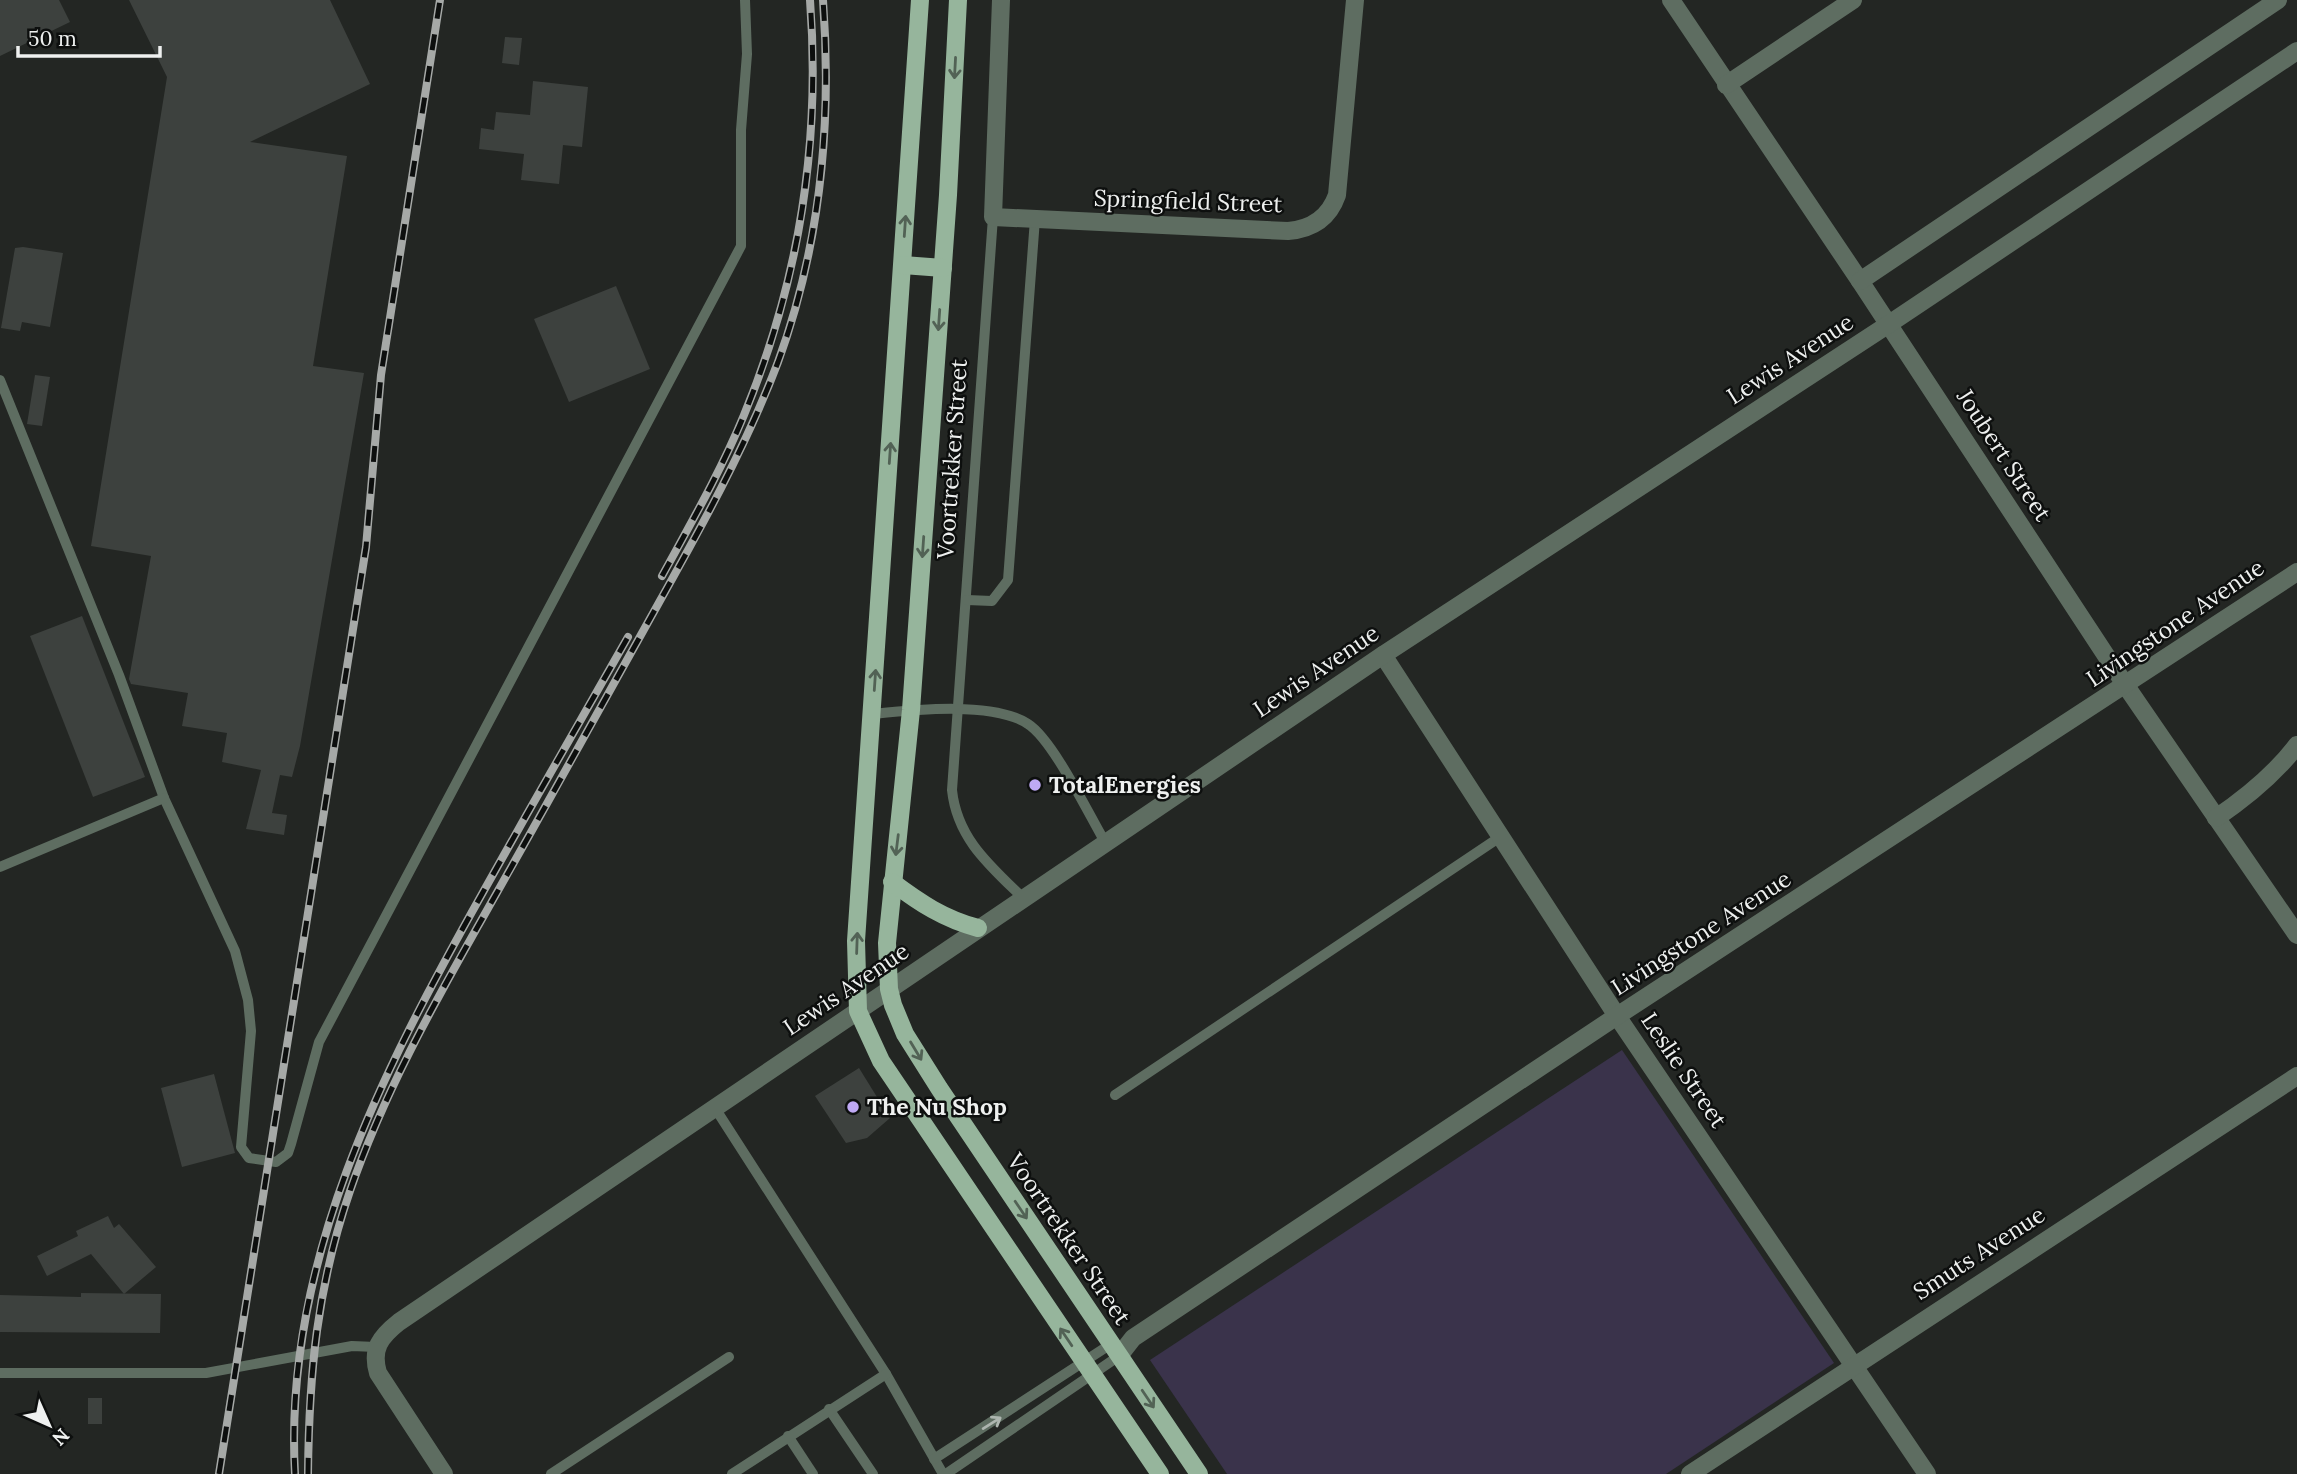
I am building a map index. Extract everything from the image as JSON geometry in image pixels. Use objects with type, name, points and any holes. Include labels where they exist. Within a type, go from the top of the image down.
[{"type":"main road","points":[[920,0],[856,941],[858,1011],[881,1061],[1160,1474]]},
{"type":"main road","name":"Voortrekker Street","points":[[958,0],[943,268],[911,710],[887,943],[889,989],[902,1027],[939,1088],[1199,1474]]},
{"type":"main road","points":[[903,265],[943,268]]},
{"type":"main road","points":[[892,882],[951,921],[978,928]]},
{"type":"street","name":"Voortrekker Street","points":[[993,217],[1001,0]]},
{"type":"street","name":"Springfield Street","points":[[993,217],[1288,231],[1317,223],[1333,207],[1337,195],[1355,0]]},
{"type":"street","name":"Joubert Street","points":[[1671,0],[1889,324],[2126,686],[2297,935]]},
{"type":"street","points":[[1726,85],[1853,0]]},
{"type":"street","name":"Lewis Avenue","points":[[1860,281],[2278,0]]},
{"type":"street","name":"Lewis Avenue","points":[[376,1348],[383,1335],[399,1322],[1022,897],[2297,51]]},
{"type":"street","name":"Livingstone Avenue","points":[[1115,1350],[1617,1016],[2297,572]]},
{"type":"street","name":"Leslie Street","points":[[1383,655],[1617,1016],[1927,1474]]},
{"type":"street","points":[[2216,818],[2243,799],[2281,765],[2297,745]]},
{"type":"street","name":"Smuts Avenue","points":[[1690,1474],[2297,1076]]},
{"type":"street","points":[[376,1348],[374,1358],[380,1378],[444,1474]]},
{"type":"lane","points":[[0,380],[119,675],[164,798],[235,951],[248,1000],[251,1031],[241,1147],[249,1158],[276,1162],[288,1153],[319,1042],[741,246],[741,130],[747,54],[745,0]]},
{"type":"lane","name":"Voortrekker Street","points":[[993,217],[952,790],[958,821],[978,852],[1022,897]]},
{"type":"lane","points":[[967,600],[992,601],[1008,580],[1035,219]]},
{"type":"lane","points":[[873,714],[959,709],[1014,717],[1029,724],[1052,751],[1105,842]]},
{"type":"lane","points":[[0,867],[164,798]]},
{"type":"lane","points":[[1115,1095],[1500,836]]},
{"type":"lane","points":[[715,1108],[886,1374],[934,1459]]},
{"type":"lane","points":[[0,1373],[206,1373],[352,1346],[376,1348]]},
{"type":"lane","name":"Livingstone Avenue","points":[[1088,1370],[934,1459],[945,1474],[1088,1370],[1115,1350]]},
{"type":"lane","points":[[551,1474],[729,1357]]},
{"type":"lane","points":[[732,1474],[745,1471],[788,1436],[886,1374]]},
{"type":"lane","points":[[829,1409],[873,1474]]},
{"type":"lane","points":[[788,1436],[813,1474]]},
{"type":"shaded area","points":[[1622,1050],[1834,1363],[1666,1474],[1227,1474],[1150,1360]]},
{"type":"building","points":[[0,0],[59,0],[70,22],[0,56]]},
{"type":"building","points":[[129,0],[330,0],[370,84],[250,142],[347,156],[313,366],[364,373],[300,746],[292,777],[280,775],[272,813],[287,815],[284,835],[246,829],[261,770],[222,762],[227,733],[182,726],[188,693],[131,684],[129,679],[151,556],[91,546],[167,77]]},
{"type":"building","points":[[505,37],[522,38],[519,65],[502,63]]},
{"type":"building","points":[[533,81],[588,87],[582,147],[563,145],[559,184],[521,180],[524,154],[479,149],[481,128],[494,130],[496,112],[530,115]]},
{"type":"building","points":[[15,248],[63,253],[50,327],[22,322],[20,331],[1,328]]},
{"type":"building","points":[[616,286],[650,369],[569,402],[534,319]]},
{"type":"building","points":[[35,375],[50,377],[42,426],[27,424]]},
{"type":"building","points":[[82,616],[145,777],[93,797],[30,636]]},
{"type":"building","name":"The Nu Shop","points":[[859,1068],[890,1118],[867,1138],[846,1143],[815,1096]]},
{"type":"building","points":[[214,1074],[235,1153],[182,1167],[161,1088]]},
{"type":"building","points":[[108,1216],[114,1228],[119,1224],[156,1267],[124,1294],[91,1254],[47,1276],[37,1256],[78,1236],[76,1231]]},
{"type":"building","points":[[81,1293],[161,1294],[160,1333],[0,1332],[0,1295],[81,1297]]},
{"type":"building","points":[[88,1398],[102,1398],[102,1424],[88,1424]]},
{"type":"railway","points":[[219,1474],[366,547],[381,375],[440,0]]},
{"type":"railway","points":[[662,576],[735,436],[763,365],[779,314],[802,212],[808,160],[813,54],[810,0]]},
{"type":"railway","points":[[308,1474],[310,1401],[322,1296],[339,1227],[363,1155],[393,1086],[445,985],[715,500],[778,362],[804,274],[820,184],[826,92],[823,0]]},
{"type":"railway","points":[[295,1474],[295,1396],[305,1319],[323,1245],[346,1172],[376,1100],[445,961],[628,637]]},
{"type":"place","name":"TotalEnergies","points":[[1035,785]]},
{"type":"place","name":"The Nu Shop","points":[[853,1107]]}]
